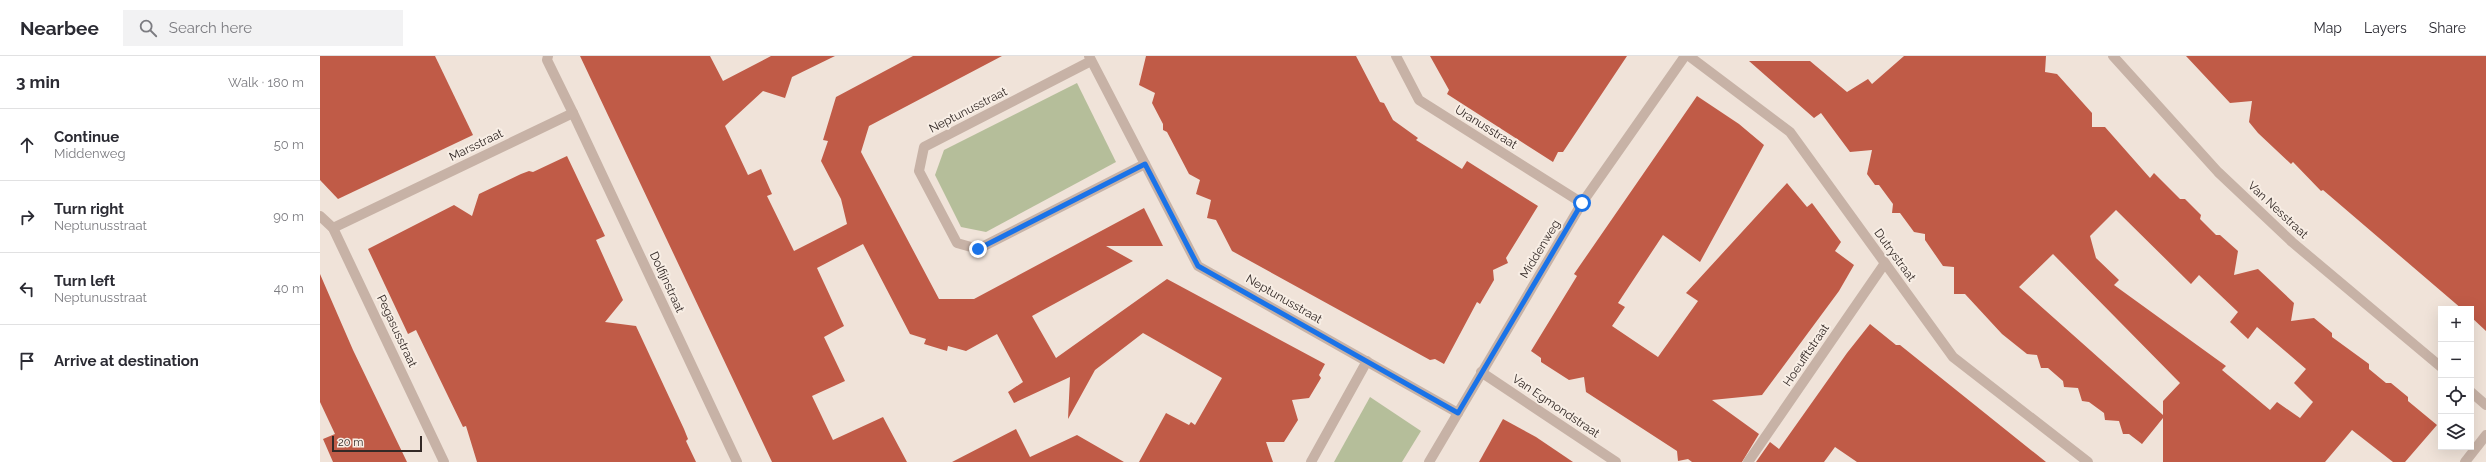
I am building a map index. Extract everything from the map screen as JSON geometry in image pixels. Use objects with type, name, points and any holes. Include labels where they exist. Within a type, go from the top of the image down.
[{"type":"street","points":[[548,56],[548,60],[573,114]]},
{"type":"street","name":"Uranusstraat","points":[[1396,56],[1419,100],[1582,203]]},
{"type":"street","name":"Middenweg","points":[[1429,462],[1582,203],[1685,56]]},
{"type":"street","name":"Dutrystraat","points":[[1689,56],[1790,132],[1953,357],[2088,462]]},
{"type":"street","name":"Van Nesstraat","points":[[2113,56],[2229,182],[2292,242],[2438,364]]},
{"type":"street","name":"Neptunusstraat","points":[[1145,164],[978,249],[957,243],[919,171],[924,148],[1090,58],[1198,266],[1458,413]]},
{"type":"street","name":"Marsstraat","points":[[333,228],[573,114]]},
{"type":"street","name":"Dolfijnstraat","points":[[573,114],[737,462]]},
{"type":"street","name":"Pegasusstraat","points":[[320,216],[333,228],[444,462]]},
{"type":"street","name":"Hoeufftstraat","points":[[1748,462],[1885,263]]},
{"type":"street","points":[[1311,462],[1367,361]]},
{"type":"street","name":"Van Egmondstraat","points":[[1481,372],[1616,462]]},
{"type":"street","points":[[2474,395],[2486,405]]},
{"type":"street","points":[[2465,462],[2486,435]]},
{"type":"green space","points":[[1077,83],[1116,162],[986,232],[961,227],[935,175],[944,150]]},
{"type":"green space","points":[[1370,397],[1421,431],[1402,462],[1334,462]]},
{"type":"building","points":[[320,56],[435,56],[473,135],[338,199],[320,180]]},
{"type":"building","points":[[580,56],[710,56],[723,81],[771,56],[835,56],[792,77],[785,98],[763,91],[725,126],[748,175],[761,169],[772,194],[767,196],[794,251],[847,224],[841,199],[821,161],[828,141],[823,140],[836,97],[913,56],[1002,56],[869,126],[861,152],[939,299],[974,299],[1144,208],[1163,246],[1106,246],[1133,261],[1032,316],[1056,358],[1167,279],[1325,364],[1319,375],[1321,378],[1309,398],[1292,400],[1298,420],[1284,442],[1266,442],[1273,462],[1139,462],[1166,413],[1189,425],[1191,422],[1195,425],[1222,378],[1143,333],[1095,370],[1068,419],[1070,377],[1014,403],[1008,392],[1023,382],[997,334],[966,351],[948,346],[947,351],[924,344],[926,339],[910,334],[863,244],[817,268],[844,326],[824,337],[845,381],[812,396],[833,440],[883,417],[907,462],[772,462]]},
{"type":"building","points":[[1146,56],[1356,56],[1380,102],[1384,103],[1393,120],[1418,138],[1416,140],[1462,169],[1467,161],[1538,206],[1506,258],[1508,263],[1493,270],[1494,280],[1480,304],[1477,302],[1444,364],[1435,359],[1430,360],[1232,251],[1216,220],[1207,218],[1211,200],[1196,194],[1200,180],[1189,174],[1167,132],[1163,130],[1163,124],[1152,103],[1155,93],[1139,85]]},
{"type":"building","points":[[1430,56],[1627,56],[1563,152],[1558,152],[1553,162],[1447,94],[1449,90]]},
{"type":"building","points":[[1904,56],[2046,56],[2045,72],[2057,74],[2092,113],[2092,127],[2105,127],[2150,178],[2154,173],[2180,199],[2185,199],[2201,215],[2200,219],[2216,235],[2220,235],[2238,251],[2234,275],[2258,269],[2294,303],[2291,321],[2314,318],[2332,333],[2332,337],[2369,364],[2369,369],[2386,383],[2391,383],[2408,397],[2408,401],[2437,425],[2405,462],[2393,462],[2352,430],[2325,462],[2163,462],[2163,418],[2142,444],[2129,434],[2123,434],[2119,421],[2105,420],[2104,413],[2089,402],[2082,401],[2078,388],[2064,387],[2063,381],[2048,368],[2041,368],[2037,355],[2027,354],[2002,334],[1965,294],[1954,294],[1954,267],[1943,266],[1925,240],[1925,234],[1914,232],[1900,213],[1892,213],[1893,204],[1879,185],[1875,185],[1867,174],[1872,150],[1850,152],[1821,113],[1814,118],[1749,61],[1810,61],[1847,92],[1868,79],[1872,84]],"holes":[[[2116,210],[2191,284],[2199,275],[2238,312],[2230,322],[2248,339],[2257,327],[2306,369],[2294,383],[2313,402],[2300,418],[2277,402],[2270,410],[2222,370],[2226,366],[2114,285],[2119,280],[2096,258],[2090,236]],[[2053,254],[2180,383],[2163,401],[2163,415],[2019,287]]]},
{"type":"building","points":[[2186,56],[2486,56],[2486,331],[2474,320],[2474,306],[2458,306],[2323,190],[2321,191],[2293,162],[2291,164],[2258,133],[2249,122],[2252,101],[2230,103]]},
{"type":"building","points":[[1697,96],[1739,124],[1764,145],[1700,262],[1663,235],[1618,303],[1625,307],[1612,326],[1658,357],[1698,301],[1686,293],[1787,183],[1807,207],[1812,203],[1841,242],[1835,251],[1854,265],[1839,291],[1762,395],[1712,400],[1759,434],[1742,462],[1692,462],[1688,459],[1678,461],[1677,451],[1586,392],[1584,377],[1569,380],[1541,362],[1541,358],[1531,351],[1577,276],[1574,274]]},
{"type":"building","points":[[567,156],[605,236],[596,240],[623,300],[605,322],[636,326],[684,429],[688,439],[686,441],[696,462],[477,462],[466,426],[463,427],[416,330],[408,334],[368,249],[454,205],[472,216],[479,194],[521,174],[529,171],[533,172]]},
{"type":"building","points":[[320,274],[353,350],[407,462],[333,462],[323,439],[335,434],[320,402]]},
{"type":"building","points":[[1870,324],[1896,345],[1900,345],[2046,462],[1857,462],[1835,447],[1824,462],[1756,462],[1770,442],[1779,449],[1847,353]]},
{"type":"building","points":[[1503,419],[1536,437],[1573,462],[1479,462]]},
{"type":"building","points":[[1016,429],[1030,457],[1077,435],[1124,462],[952,462]]},
{"type":"route","points":[[978,249],[1145,164],[1198,266],[1458,413],[1582,203]]}]
